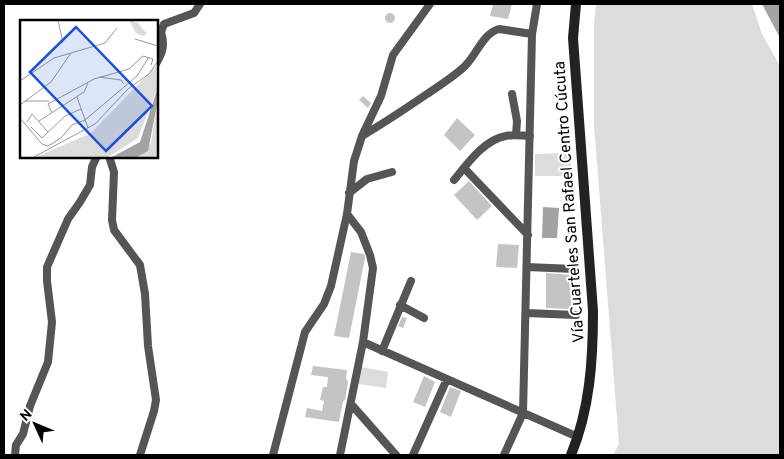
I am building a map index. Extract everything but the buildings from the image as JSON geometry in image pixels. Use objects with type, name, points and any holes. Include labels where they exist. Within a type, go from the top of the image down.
[{"type":"main road","name":"Vía Cuarteles San Rafael Centro Cúcuta","points":[[571,455],[578,437],[591,378],[593,311],[573,38],[576,4]]},
{"type":"street","points":[[158,61],[163,52],[164,42],[160,32],[164,24],[194,12],[200,4]]},
{"type":"street","points":[[273,455],[305,332],[324,304],[331,286],[347,214],[354,161],[362,136],[382,96],[393,55],[430,4]]},
{"type":"street","points":[[504,455],[523,413],[532,34],[537,4]]},
{"type":"street","points":[[362,136],[388,121],[462,69],[473,58],[485,38],[494,30],[499,29],[532,34]]},
{"type":"street","points":[[512,94],[517,121],[516,135]]},
{"type":"street","points":[[454,180],[486,145],[498,138],[506,135],[530,136]]},
{"type":"street","points":[[15,455],[16,445],[23,434],[30,406],[48,362],[52,322],[47,267],[68,219],[90,185],[92,167],[96,158]]},
{"type":"street","points":[[110,158],[114,172],[112,220],[114,230],[140,265],[145,294],[148,346],[156,400],[140,455]]},
{"type":"street","points":[[464,168],[528,235]]},
{"type":"street","points":[[349,193],[367,179],[392,172]]},
{"type":"street","points":[[340,455],[363,342],[372,268],[370,255],[361,232],[347,214]]},
{"type":"street","points":[[527,267],[574,269]]},
{"type":"street","points":[[382,351],[411,281]]},
{"type":"street","points":[[400,305],[424,318]]},
{"type":"street","points":[[526,313],[576,315]]},
{"type":"street","points":[[363,342],[578,437]]},
{"type":"street","points":[[413,455],[447,379]]},
{"type":"street","points":[[351,404],[396,455]]},
{"type":"shaded area","points":[[596,4],[752,4],[762,34],[780,66],[780,455],[613,455],[619,444],[594,125],[594,24]]},
{"type":"shaded area","points":[[762,4],[780,4],[780,38]]},
{"type":"shaded area","points":[[571,153],[571,176],[535,176],[535,154]]},
{"type":"shaded area","points":[[543,207],[559,208],[557,238],[542,238]]},
{"type":"shaded area","points":[[361,367],[388,372],[386,388],[358,384]]}]
